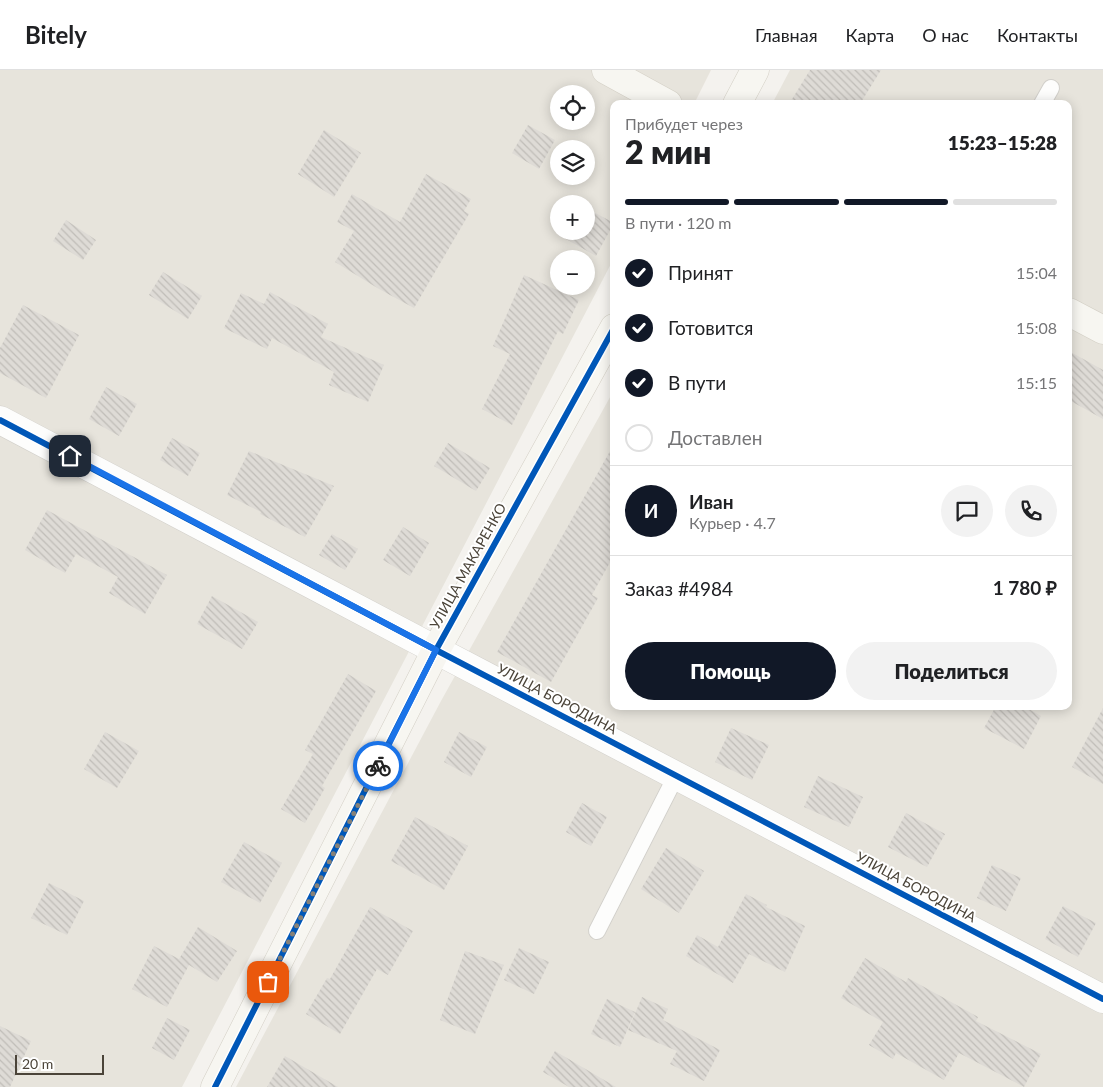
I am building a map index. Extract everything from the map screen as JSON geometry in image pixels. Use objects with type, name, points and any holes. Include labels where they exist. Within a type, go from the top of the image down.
[{"type":"street","points":[[606,70],[661,100]]},
{"type":"street","points":[[739,100],[755,70]]},
{"type":"street","points":[[1072,314],[1103,330]]},
{"type":"street","name":"УЛИЦА МАКАРЕНКО","points":[[215,1087],[436,650],[610,335]]},
{"type":"street","name":"УЛИЦА БОРОДИНА","points":[[0,420],[1103,999]]},
{"type":"lane","points":[[1044,100],[1050,88]]},
{"type":"lane","points":[[597,931],[676,776]]},
{"type":"shaded area","points":[[0,70],[711,70],[696,100],[610,100],[610,266],[595,294],[595,250],[550,250],[550,295],[595,295],[182,1087],[0,1087]]},
{"type":"shaded area","points":[[790,70],[1103,70],[1103,1087],[236,1087],[441,701],[610,397],[610,710],[1072,710],[1072,100],[774,100]]},
{"type":"building","points":[[810,70],[881,70],[862,100],[791,100]]},
{"type":"building","points":[[528,125],[555,140],[550,140],[550,149],[539,169],[512,153]]},
{"type":"building","points":[[324,130],[361,153],[334,197],[298,174]]},
{"type":"building","points":[[426,174],[471,199],[464,211],[469,214],[414,308],[335,262],[354,231],[337,222],[352,194],[400,222]]},
{"type":"building","points":[[595,213],[610,221],[610,230],[596,256],[595,250],[585,250],[568,240],[595,240]]},
{"type":"building","points":[[66,220],[96,240],[83,260],[53,241]]},
{"type":"building","points":[[163,272],[202,296],[188,319],[149,295]]},
{"type":"building","points":[[524,275],[550,287],[550,295],[568,295],[579,300],[563,334],[558,331],[512,425],[482,409],[510,354],[493,346]]},
{"type":"building","points":[[270,292],[328,324],[321,337],[384,365],[368,402],[329,385],[334,372],[272,338],[267,349],[224,328],[241,293],[264,304]]},
{"type":"building","points":[[23,305],[79,335],[46,398],[0,373],[0,348]]},
{"type":"building","points":[[1072,353],[1103,370],[1103,419],[1072,402]]},
{"type":"building","points":[[106,387],[137,404],[119,436],[89,419]]},
{"type":"building","points":[[172,438],[200,453],[188,476],[160,460]]},
{"type":"building","points":[[448,443],[490,468],[476,491],[434,466]]},
{"type":"building","points":[[249,451],[334,486],[305,537],[227,495]]},
{"type":"building","points":[[610,451],[610,562],[592,595],[598,598],[551,682],[497,652]]},
{"type":"building","points":[[47,510],[167,575],[145,614],[109,593],[118,577],[76,554],[65,573],[25,550]]},
{"type":"building","points":[[403,527],[429,543],[410,576],[383,560]]},
{"type":"building","points":[[332,534],[358,549],[345,570],[319,555]]},
{"type":"building","points":[[212,596],[258,622],[242,649],[197,624]]},
{"type":"building","points":[[348,674],[376,691],[322,786],[325,788],[305,823],[281,809],[313,754],[305,750]]},
{"type":"building","points":[[1103,708],[1103,784],[1072,767]]},
{"type":"building","points":[[994,710],[1031,710],[1041,716],[1024,749],[984,728]]},
{"type":"building","points":[[731,728],[769,745],[752,780],[715,762]]},
{"type":"building","points":[[105,732],[139,751],[117,788],[84,769]]},
{"type":"building","points":[[459,732],[487,747],[471,777],[444,762]]},
{"type":"building","points":[[818,776],[863,797],[849,827],[804,807]]},
{"type":"building","points":[[582,803],[607,817],[591,846],[566,832]]},
{"type":"building","points":[[906,813],[945,834],[927,867],[888,847]]},
{"type":"building","points":[[415,817],[468,846],[444,890],[391,861]]},
{"type":"building","points":[[244,842],[282,863],[260,903],[221,882]]},
{"type":"building","points":[[666,848],[704,871],[679,913],[641,889]]},
{"type":"building","points":[[992,865],[1021,878],[1006,911],[977,898]]},
{"type":"building","points":[[49,883],[84,901],[67,935],[31,918]]},
{"type":"building","points":[[746,894],[767,905],[766,907],[805,926],[785,972],[749,954],[733,983],[686,956],[697,935],[718,947]]},
{"type":"building","points":[[1063,906],[1096,923],[1078,957],[1045,939]]},
{"type":"building","points":[[370,907],[413,931],[388,975],[377,969],[340,1034],[306,1014],[327,978],[330,979]]},
{"type":"building","points":[[198,927],[237,951],[217,982],[189,965],[167,1007],[132,989],[154,946],[179,959]]},
{"type":"building","points":[[519,948],[549,962],[534,994],[504,980]]},
{"type":"building","points":[[465,951],[504,965],[475,1034],[440,1020]]},
{"type":"building","points":[[865,958],[906,982],[908,978],[978,1017],[976,1021],[1041,1054],[1024,1087],[959,1053],[944,1080],[896,1053],[893,1059],[869,1045],[883,1022],[841,998]]},
{"type":"building","points":[[642,997],[668,1009],[663,1020],[720,1050],[704,1081],[670,1064],[677,1051],[628,1030]]},
{"type":"building","points":[[607,999],[635,1012],[620,1047],[591,1034]]},
{"type":"building","points":[[167,1018],[190,1030],[174,1060],[152,1048]]},
{"type":"building","points":[[0,1026],[31,1041],[10,1087],[0,1087]]},
{"type":"building","points":[[555,1051],[616,1087],[569,1087],[543,1072]]},
{"type":"building","points":[[285,1056],[338,1087],[267,1087]]},
{"type":"cycle path","points":[[215,1087],[436,650],[610,335]]},
{"type":"cycle path","points":[[0,420],[1103,999]]},
{"type":"way so far","points":[[268,982],[378,766]]},
{"type":"route","points":[[70,456],[436,650],[378,766]]}]
